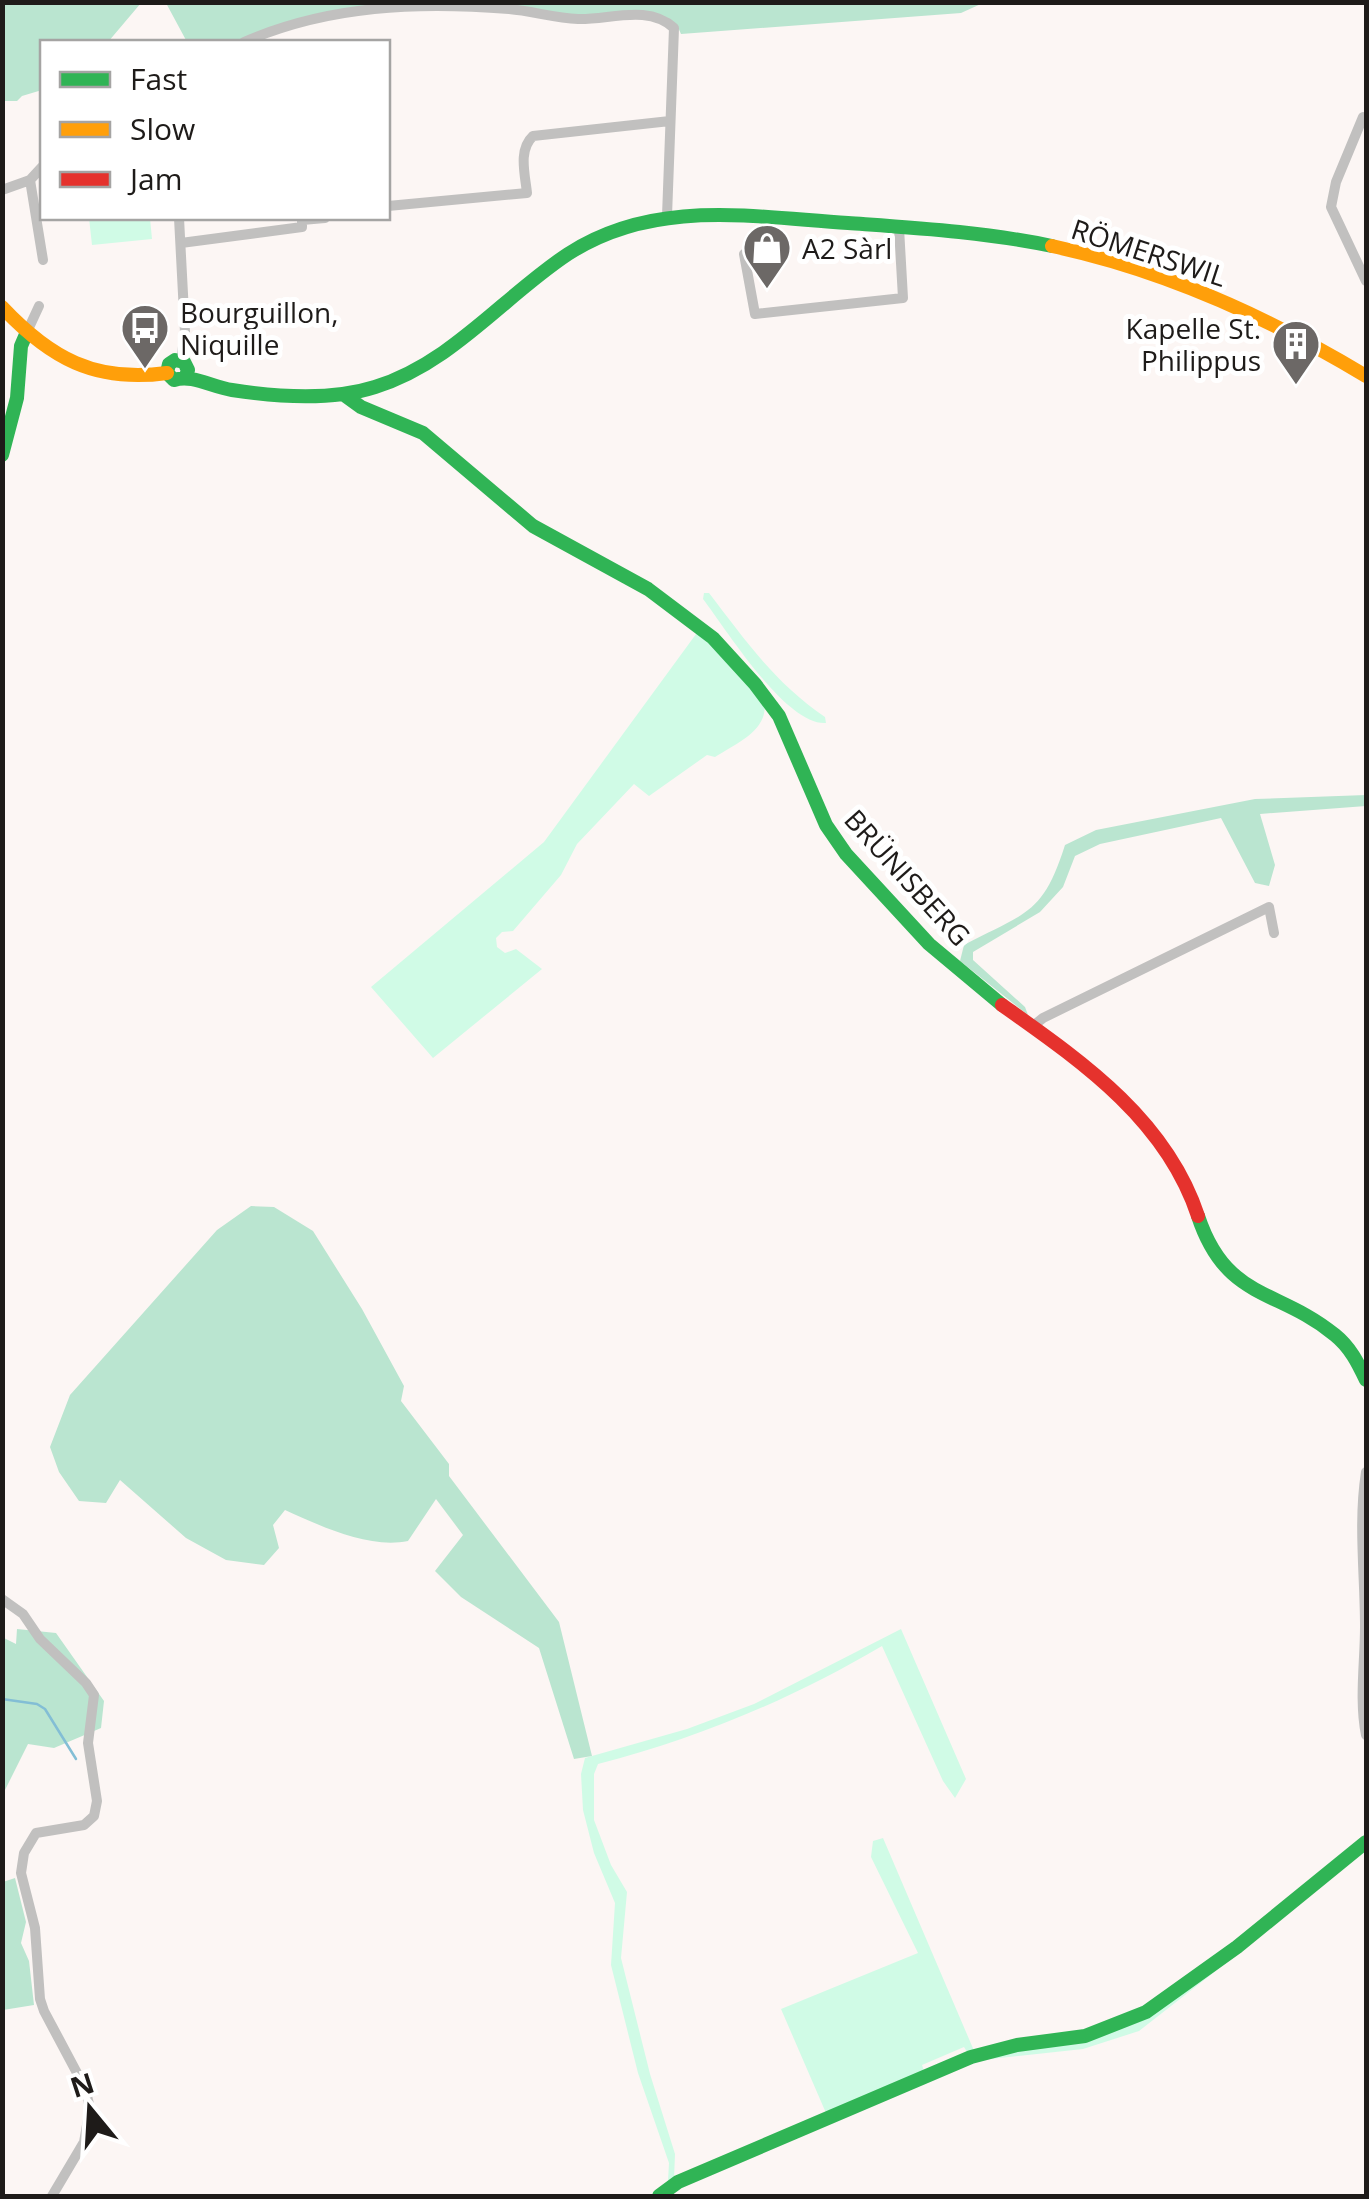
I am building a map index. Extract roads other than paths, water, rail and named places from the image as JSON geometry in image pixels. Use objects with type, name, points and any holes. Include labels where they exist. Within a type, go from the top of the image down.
[{"type":"street","points":[[249,40],[304,20],[406,5],[514,10],[574,19],[644,15],[663,19],[674,28],[667,216]]},
{"type":"street","points":[[1363,117],[1336,182],[1331,210],[1366,281]]},
{"type":"street","points":[[390,206],[527,193],[525,143],[533,136],[670,121]]},
{"type":"street","points":[[2,190],[30,180],[40,168]]},
{"type":"street","points":[[30,180],[43,260]]},
{"type":"street","name":"RÖMERSWIL","points":[[343,394],[379,386],[410,372],[586,242],[638,222],[667,216],[726,214],[1031,242],[1134,268],[1203,292],[1268,321],[1366,376]]},
{"type":"street","points":[[180,220],[186,332],[182,360],[188,367],[186,376]]},
{"type":"street","points":[[181,243],[302,227],[302,220]]},
{"type":"street","points":[[744,254],[754,314],[903,298],[899,228]]},
{"type":"street","points":[[2,456],[17,398],[21,346],[39,306]]},
{"type":"street","points":[[2,307],[26,332],[82,369],[144,376],[168,373]]},
{"type":"street","points":[[182,360],[169,364],[168,373],[174,380],[186,376],[214,387],[256,392],[343,394]]},
{"type":"street","name":"BRÜNISBERG","points":[[343,394],[358,407],[424,434],[509,508],[575,552],[654,593],[702,628],[776,712],[796,750],[816,809],[845,853],[926,941],[983,990],[1093,1072],[1133,1110],[1187,1186],[1208,1244],[1226,1270],[1254,1291],[1300,1311],[1336,1334],[1352,1351],[1366,1380]]},
{"type":"street","points":[[1033,1026],[1269,906],[1274,933]]},
{"type":"street","points":[[1366,1472],[1361,1524],[1366,1735]]},
{"type":"street","points":[[2,1599],[23,1614],[51,1652],[86,1682],[94,1695],[88,1743],[97,1801],[94,1816],[84,1825],[36,1832],[24,1853],[21,1874],[34,1928],[44,2011],[90,2097],[84,2142],[52,2196]]},
{"type":"street","points":[[658,2196],[678,2182],[994,2049],[1085,2036],[1146,2012],[1237,1947],[1366,1842]]},
{"type":"waterway","points":[[2,1699],[37,1704],[45,1709],[76,1759]]},
{"type":"place","name":"A2 Sàrl","points":[[767,290]]},
{"type":"place","name":"Bourguillon, Niquille","points":[[145,370]]},
{"type":"place","name":"Kapelle St. Philippus","points":[[1296,386]]}]
